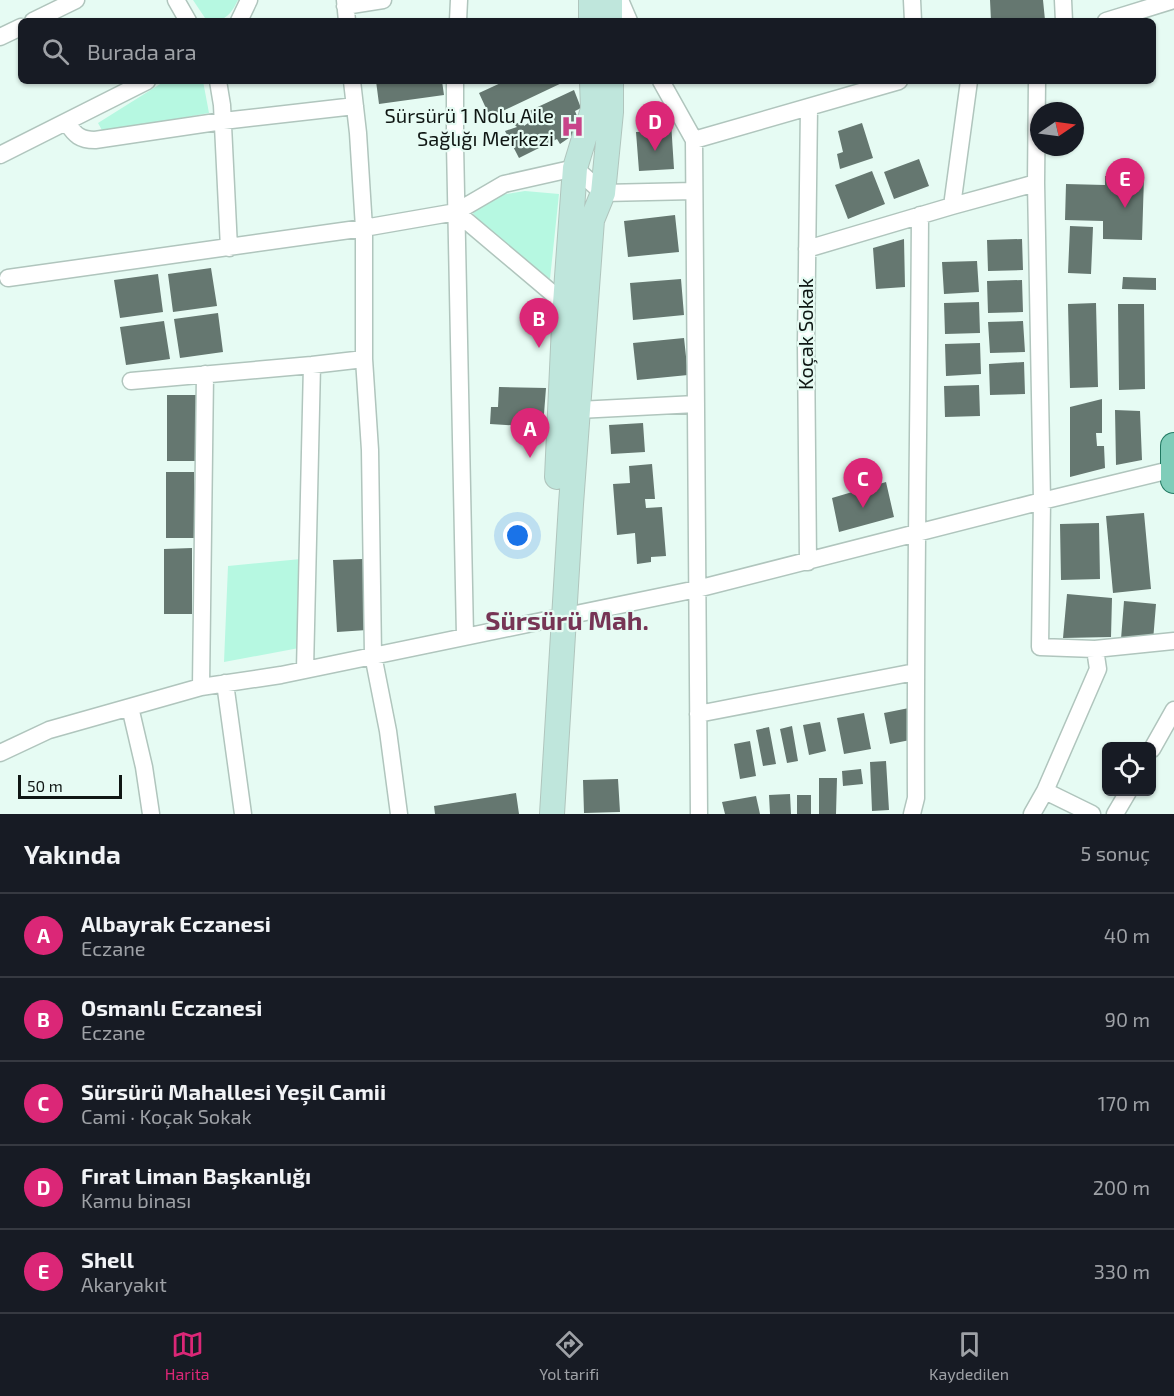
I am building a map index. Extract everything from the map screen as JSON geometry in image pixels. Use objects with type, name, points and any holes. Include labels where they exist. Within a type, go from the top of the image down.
[{"type":"main road","points":[[591,0],[591,18]]},
{"type":"main road","points":[[610,0],[610,18]]},
{"type":"main road","points":[[552,814],[565,304],[575,168],[593,109],[592,84]]},
{"type":"main road","points":[[538,814],[578,410],[592,220],[603,193],[611,112],[611,84]]},
{"type":"street","points":[[39,18],[76,0]]},
{"type":"street","points":[[176,0],[186,18]]},
{"type":"street","points":[[240,18],[249,0]]},
{"type":"street","points":[[346,9],[383,0]]},
{"type":"street","points":[[458,18],[459,0]]},
{"type":"street","points":[[620,0],[628,18]]},
{"type":"street","points":[[912,0],[914,18]]},
{"type":"street","points":[[1063,0],[1064,18]]},
{"type":"street","points":[[1117,18],[1174,0]]},
{"type":"street","points":[[0,37],[18,28]]},
{"type":"street","points":[[0,155],[141,84]]},
{"type":"street","points":[[219,84],[229,248]]},
{"type":"street","points":[[352,84],[364,228],[364,359],[370,450],[373,655],[388,731],[399,814]]},
{"type":"street","points":[[456,84],[456,212],[465,636]]},
{"type":"street","points":[[663,84],[694,140],[699,814]]},
{"type":"street","points":[[694,140],[889,84]]},
{"type":"street","points":[[952,206],[969,84]]},
{"type":"street","points":[[1037,84],[1036,183],[1042,501],[1040,647],[1095,649],[1174,641]]},
{"type":"street","points":[[67,123],[78,137],[84,140],[95,140],[223,121],[355,106]]},
{"type":"street","name":"Koçak Sokak","points":[[808,562],[809,107]]},
{"type":"street","points":[[8,278],[229,248],[456,212],[504,184],[575,168],[603,193],[694,191]]},
{"type":"street","points":[[807,249],[1036,183]]},
{"type":"street","points":[[456,212],[565,304]]},
{"type":"street","points":[[912,814],[916,798],[915,672],[920,215]]},
{"type":"street","points":[[131,381],[312,366],[364,359]]},
{"type":"street","points":[[305,670],[312,366]]},
{"type":"street","points":[[201,687],[205,374]]},
{"type":"street","points":[[578,410],[696,404]]},
{"type":"street","points":[[0,753],[49,730],[201,687],[305,670],[697,589],[1174,466]]},
{"type":"street","points":[[1032,814],[1045,791],[1098,669],[1095,649]]},
{"type":"street","points":[[698,714],[915,672]]},
{"type":"street","points":[[225,683],[243,814]]},
{"type":"street","points":[[130,707],[144,767],[151,814]]},
{"type":"street","points":[[1156,743],[1174,710]]},
{"type":"street","points":[[1045,791],[1092,814]]},
{"type":"street","points":[[1115,814],[1126,796]]},
{"type":"green space","points":[[193,0],[238,0],[226,16],[205,18]]},
{"type":"green space","points":[[160,84],[204,84],[209,113],[103,132],[98,123]]},
{"type":"green space","points":[[525,191],[559,194],[550,279],[488,233],[472,212],[494,196]]},
{"type":"green space","points":[[301,559],[299,648],[224,662],[228,566]]},
{"type":"building","points":[[990,0],[1043,0],[1045,18],[991,18]]},
{"type":"building","points":[[376,84],[442,84],[444,95],[379,104]]},
{"type":"building","points":[[498,84],[560,84],[490,117],[479,93]]},
{"type":"building","points":[[574,90],[581,108],[575,111],[579,121],[575,122],[579,131],[560,144],[557,139],[519,158],[505,131],[517,127],[514,124],[522,122],[524,126],[531,121],[527,112]]},
{"type":"building","points":[[671,122],[674,169],[639,171],[636,132],[655,131],[655,123]]},
{"type":"building","points":[[862,123],[873,158],[840,169],[837,154],[843,152],[838,131]]},
{"type":"building","points":[[919,159],[929,186],[894,199],[884,172]]},
{"type":"building","points":[[872,171],[885,204],[848,219],[835,185]]},
{"type":"building","points":[[1105,176],[1144,177],[1142,240],[1103,239],[1103,221],[1065,220],[1066,184],[1105,185]]},
{"type":"building","points":[[675,215],[679,252],[628,257],[624,221]]},
{"type":"building","points":[[1070,226],[1093,227],[1091,274],[1068,273]]},
{"type":"building","points":[[904,239],[905,287],[876,289],[873,248]]},
{"type":"building","points":[[1022,239],[1023,270],[988,271],[987,240]]},
{"type":"building","points":[[977,261],[979,292],[944,294],[942,262]]},
{"type":"building","points":[[211,268],[217,306],[173,312],[168,274]]},
{"type":"building","points":[[158,274],[163,312],[120,318],[114,280]]},
{"type":"building","points":[[1123,277],[1156,278],[1156,290],[1122,289]]},
{"type":"building","points":[[681,279],[684,315],[633,320],[630,283]]},
{"type":"building","points":[[1022,280],[1023,312],[988,313],[987,281]]},
{"type":"building","points":[[979,302],[980,333],[945,334],[944,303]]},
{"type":"building","points":[[1096,303],[1098,387],[1070,388],[1068,304]]},
{"type":"building","points":[[1118,304],[1144,304],[1145,389],[1119,390]]},
{"type":"building","points":[[218,313],[223,352],[180,358],[174,319]]},
{"type":"building","points":[[164,321],[170,359],[126,365],[120,327]]},
{"type":"building","points":[[1023,321],[1025,352],[990,353],[988,322]]},
{"type":"building","points":[[684,338],[688,375],[637,380],[633,343]]},
{"type":"building","points":[[980,343],[981,374],[946,376],[945,344]]},
{"type":"building","points":[[1024,362],[1025,394],[990,395],[989,364]]},
{"type":"building","points":[[979,385],[980,416],[945,417],[944,386]]},
{"type":"building","points":[[499,387],[546,388],[543,427],[490,424],[491,407],[498,407]]},
{"type":"building","points":[[167,395],[196,395],[196,461],[167,461]]},
{"type":"building","points":[[1102,399],[1102,433],[1096,433],[1097,446],[1104,446],[1105,468],[1070,477],[1070,407]]},
{"type":"building","points":[[1115,410],[1140,411],[1142,460],[1116,465]]},
{"type":"building","points":[[643,423],[645,452],[611,454],[609,425]]},
{"type":"building","points":[[652,464],[655,499],[645,499],[646,508],[662,507],[666,556],[651,557],[651,562],[637,564],[635,533],[617,535],[613,484],[630,483],[629,466]]},
{"type":"building","points":[[166,472],[194,472],[195,538],[166,538]]},
{"type":"building","points":[[886,482],[894,517],[839,532],[832,498]]},
{"type":"building","points":[[1144,513],[1151,589],[1113,593],[1106,516]]},
{"type":"building","points":[[1099,523],[1100,579],[1061,580],[1060,524]]},
{"type":"building","points":[[192,548],[192,614],[164,614],[164,549]]},
{"type":"building","points":[[363,559],[367,630],[337,632],[333,560]]},
{"type":"building","points":[[1067,594],[1112,598],[1111,637],[1063,638]]},
{"type":"building","points":[[1124,601],[1156,604],[1153,641],[1121,639]]},
{"type":"building","points":[[909,708],[915,739],[890,744],[884,713]]},
{"type":"building","points":[[864,713],[871,749],[844,754],[837,718]]},
{"type":"building","points":[[820,722],[826,751],[809,755],[803,725]]},
{"type":"building","points":[[792,726],[798,761],[787,763],[780,729]]},
{"type":"building","points":[[769,727],[776,764],[763,766],[756,730]]},
{"type":"building","points":[[750,741],[756,776],[740,779],[734,744]]},
{"type":"building","points":[[886,761],[889,810],[872,811],[870,762]]},
{"type":"building","points":[[861,769],[863,784],[843,786],[842,771]]},
{"type":"building","points":[[819,778],[837,778],[836,814],[819,814]]},
{"type":"building","points":[[618,779],[620,812],[584,813],[583,780]]},
{"type":"building","points":[[516,793],[519,814],[435,814],[434,806]]},
{"type":"building","points":[[790,794],[791,814],[770,814],[769,795]]},
{"type":"building","points":[[797,795],[811,795],[811,814],[797,814]]},
{"type":"building","points":[[756,796],[760,814],[725,814],[722,802]]},
{"type":"place","name":"Sürsürü 1 Nolu Aile Sağlığı Merkezi","points":[[572,127]]},
{"type":"place","name":"Fırat Liman Başkanlığı","points":[[655,151]]},
{"type":"place","name":"Shell","points":[[1125,208]]},
{"type":"place","name":"Osmanlı Eczanesi","points":[[539,348]]},
{"type":"place","name":"Albayrak Eczanesi","points":[[530,458]]},
{"type":"place","name":"Sürsürü Mahallesi Yeşil Camii","points":[[863,508]]},
{"type":"district","name":"Sürsürü Mah.","points":[[567,621]]}]
